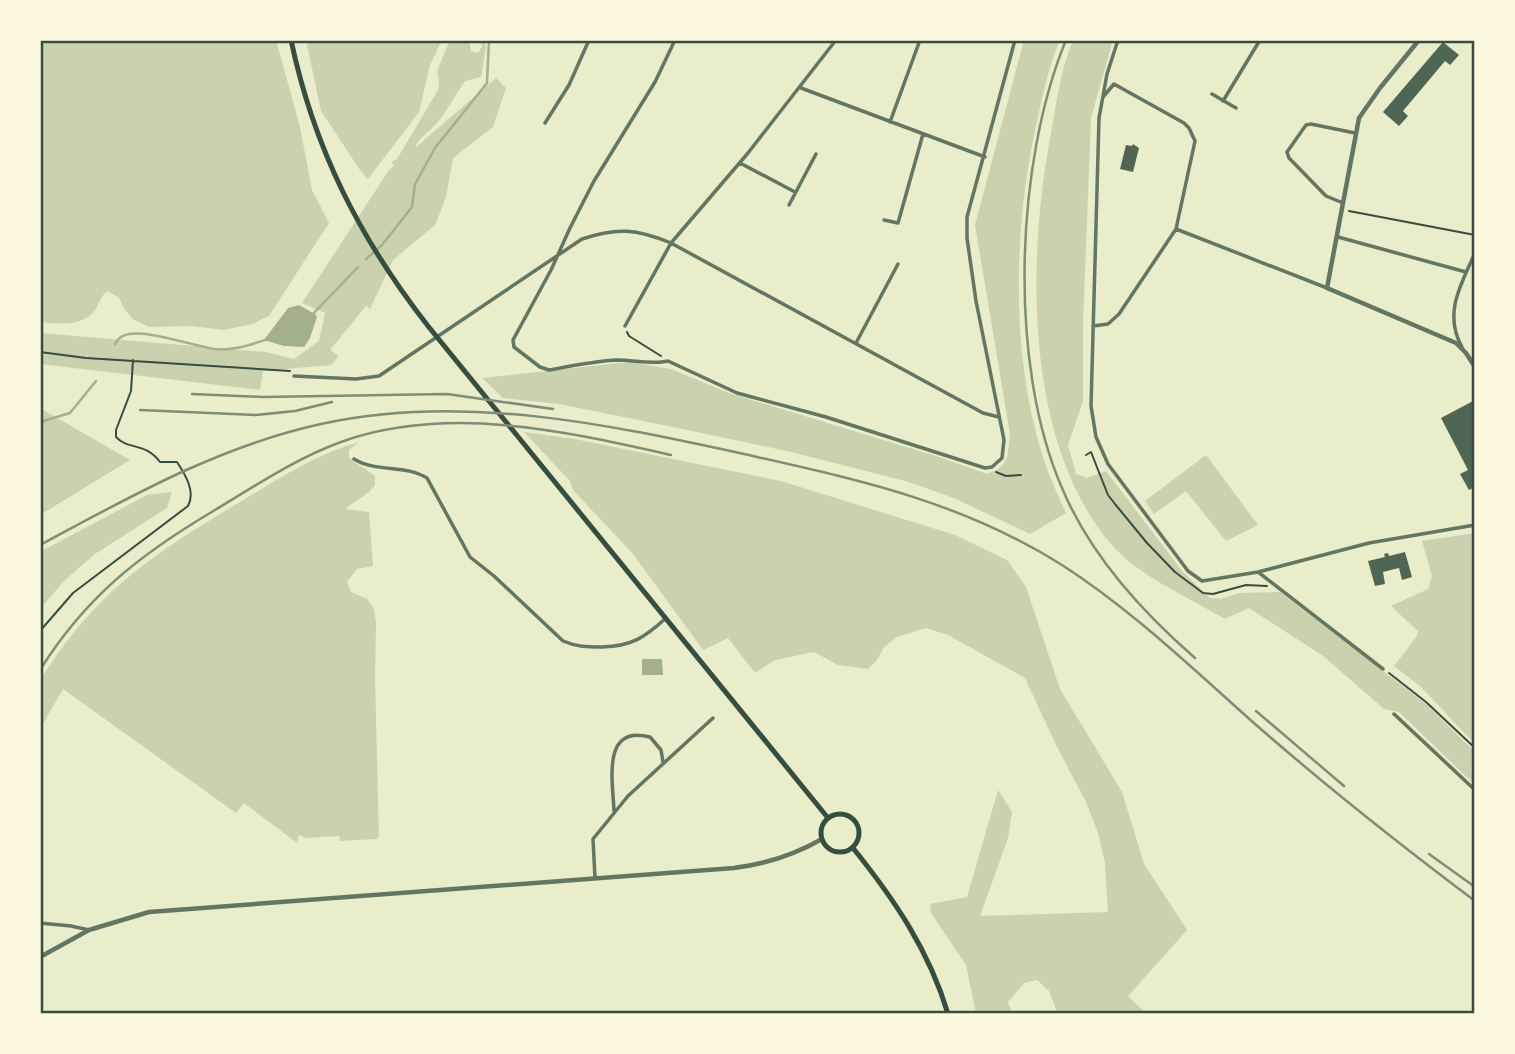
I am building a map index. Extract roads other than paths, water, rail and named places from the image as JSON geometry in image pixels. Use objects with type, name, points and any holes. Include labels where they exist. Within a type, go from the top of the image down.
[{"type":"main road","points":[[290,40],[317,134],[339,186],[373,248],[402,292],[828,818]]},
{"type":"main road","points":[[843,814],[856,822],[859,837],[853,848],[841,852],[833,851],[822,839],[822,827],[828,818],[843,814]]},
{"type":"main road","points":[[853,848],[883,885],[912,929],[927,959],[948,1014]]},
{"type":"street","points":[[545,122],[569,85],[589,40]]},
{"type":"street","points":[[675,40],[648,93],[594,181],[561,252],[513,340],[514,347],[540,367],[549,370],[603,361],[659,363],[668,360],[737,393],[826,417],[985,468],[998,463],[1004,449],[976,301],[967,217],[1015,40]]},
{"type":"street","points":[[625,326],[671,243],[801,88],[836,40]]},
{"type":"street","points":[[890,122],[920,40]]},
{"type":"street","points":[[1118,40],[1107,74],[1099,118],[1093,326],[1092,413],[1096,437],[1111,469],[1182,564],[1196,579],[1208,582],[1258,572],[1368,543],[1475,525]]},
{"type":"street","points":[[1223,101],[1260,40]]},
{"type":"street","points":[[1327,288],[1359,118],[1419,40]]},
{"type":"street","points":[[1093,326],[1108,324],[1119,314],[1176,229],[1195,148],[1193,134],[1184,123],[1114,84],[1107,74]]},
{"type":"street","points":[[1102,98],[1114,84]]},
{"type":"street","points":[[801,88],[985,157]]},
{"type":"street","points":[[1212,94],[1236,108]]},
{"type":"street","points":[[1343,203],[1326,196],[1289,158],[1287,152],[1306,125],[1355,133]]},
{"type":"street","points":[[884,220],[898,223],[923,134]]},
{"type":"street","points":[[789,205],[816,154]]},
{"type":"street","points":[[740,163],[795,192]]},
{"type":"street","points":[[1176,229],[1327,288],[1440,336],[1463,349]]},
{"type":"street","points":[[294,376],[368,379],[388,371],[561,252],[582,239],[614,230],[640,232],[671,243],[983,414],[999,416]]},
{"type":"street","points":[[1338,237],[1466,272]]},
{"type":"street","points":[[1475,253],[1457,293],[1453,314],[1455,332],[1475,367]]},
{"type":"street","points":[[856,343],[898,264]]},
{"type":"street","points":[[354,459],[374,468],[419,473],[427,478],[470,557],[564,641],[576,647],[619,646],[640,639],[666,618]]},
{"type":"street","points":[[1258,572],[1383,668]]},
{"type":"street","points":[[1394,714],[1475,790]]},
{"type":"street","points":[[595,878],[593,839],[614,813],[663,763],[713,718]]},
{"type":"street","points":[[614,813],[612,757],[621,741],[636,736],[650,737],[661,750],[663,763]]},
{"type":"street","points":[[40,957],[89,930],[149,912],[748,866],[795,853],[822,839]]},
{"type":"street","points":[[40,923],[89,930]]},
{"type":"waterway","points":[[366,259],[382,245],[412,207],[415,184],[435,148],[487,83],[489,40]]},
{"type":"waterway","points":[[312,315],[358,267]]},
{"type":"waterway","points":[[115,344],[120,337],[131,334],[154,335],[214,349],[241,347],[268,339]]},
{"type":"waterway","points":[[40,422],[70,413],[96,381]]},
{"type":"railway","points":[[1066,40],[1049,90],[1036,145],[1028,204],[1026,324],[1033,383],[1045,438],[1062,488],[1087,536],[1119,581],[1155,621],[1195,658]]},
{"type":"railway","points":[[192,394],[263,397],[447,394],[553,409]]},
{"type":"railway","points":[[140,410],[256,415],[295,411],[332,402]]},
{"type":"railway","points":[[40,545],[177,474],[247,445],[321,424],[374,415],[427,411],[534,416],[640,432],[828,473],[908,495],[985,524],[1024,543],[1088,582],[1185,661],[1309,770],[1475,901]]},
{"type":"railway","points":[[40,670],[75,621],[136,563],[184,529],[274,474],[341,442],[381,431],[464,423],[548,430],[671,455]]},
{"type":"railway","points":[[1256,711],[1344,786]]},
{"type":"railway","points":[[1429,854],[1475,887]]}]
